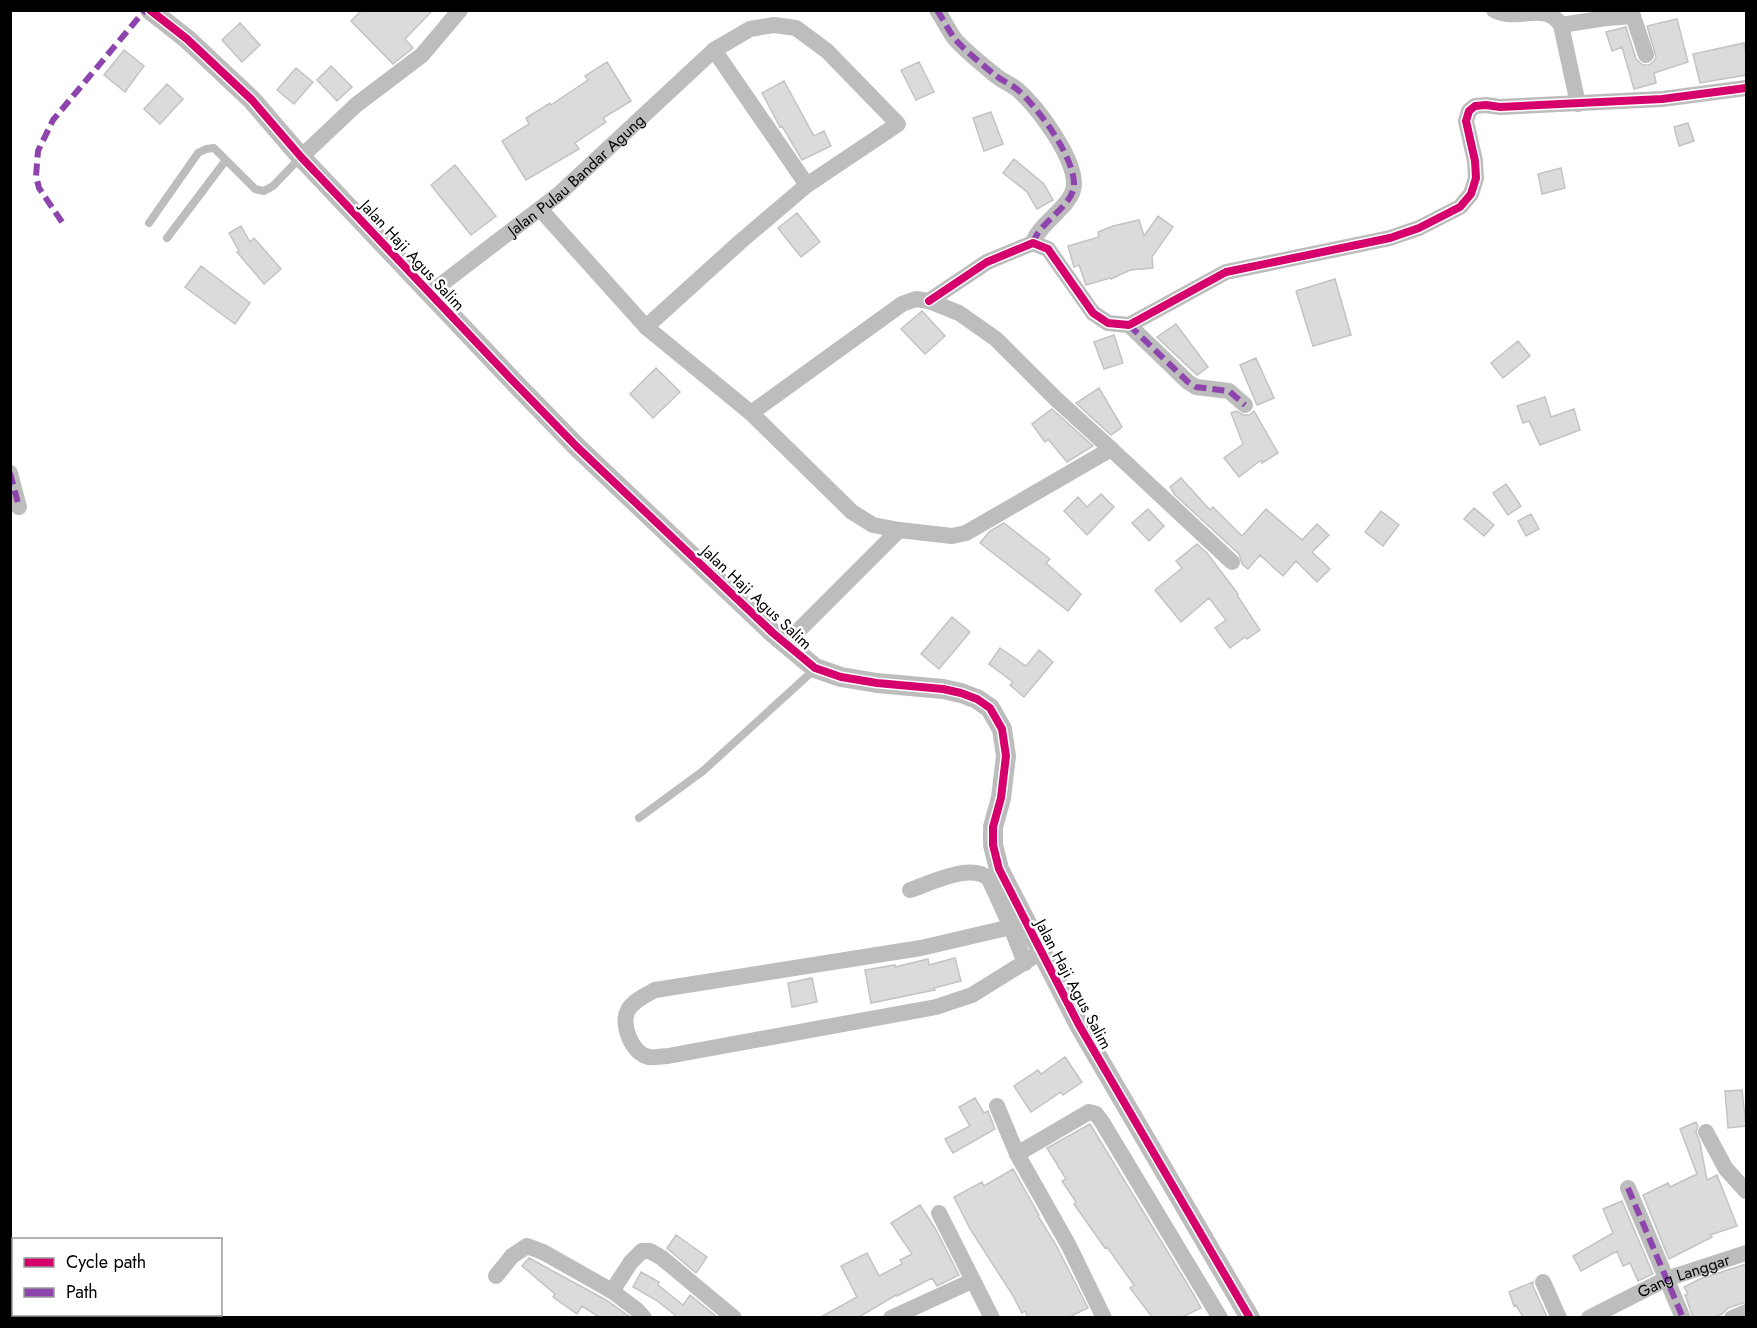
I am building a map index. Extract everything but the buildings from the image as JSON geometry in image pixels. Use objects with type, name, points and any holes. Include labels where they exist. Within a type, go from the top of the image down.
[{"type":"street","name":"Jalan Haji Agus Salim","points":[[150,10],[217,65],[577,447],[786,644],[815,668],[841,677],[952,691],[976,699],[990,708],[1002,729],[1006,756],[993,827],[993,845],[999,869],[1033,957],[1084,1034],[1250,1317]]},
{"type":"street","points":[[301,156],[356,105],[422,55],[460,10]]},
{"type":"street","points":[[929,301],[987,262],[1033,243],[1036,236],[1070,195],[1074,185],[1066,157],[1050,130],[1031,105],[1018,90],[996,76],[955,39],[937,10]]},
{"type":"street","points":[[1494,10],[1507,15],[1546,12],[1553,15],[1561,25],[1578,104]]},
{"type":"street","points":[[1561,25],[1633,16],[1646,55]]},
{"type":"street","name":"Jalan Pulau Bandar Agung","points":[[430,293],[540,209],[714,50],[750,29],[774,25],[796,28],[827,51],[898,124],[807,185]]},
{"type":"street","points":[[646,327],[807,185],[714,50]]},
{"type":"street","points":[[1033,243],[1047,249],[1093,314],[1108,323],[1129,325],[1226,272],[1390,238],[1419,228],[1460,207],[1471,194],[1476,178],[1475,161],[1466,121],[1469,111],[1475,106],[1578,104],[1662,99],[1746,88]]},
{"type":"street","points":[[540,209],[646,327],[751,413],[852,512],[873,525],[952,536],[966,533],[1112,449]]},
{"type":"street","points":[[751,413],[902,304],[916,299],[929,301],[959,314],[996,339],[1056,399],[1232,562]]},
{"type":"street","points":[[1129,325],[1196,387],[1229,391],[1245,405]]},
{"type":"street","points":[[10,473],[19,507]]},
{"type":"street","points":[[786,644],[899,530]]},
{"type":"street","points":[[910,890],[964,873],[983,874],[989,879],[1011,927],[1033,957],[972,995],[936,1007],[668,1056],[648,1057],[637,1052],[631,1042],[626,1025],[627,1011],[638,1000],[655,990],[921,948],[1011,927]]},
{"type":"street","points":[[997,1106],[1017,1154],[1069,1246],[1101,1316]]},
{"type":"street","points":[[1017,1154],[1089,1112],[1096,1114],[1220,1317]]},
{"type":"street","points":[[1706,1132],[1726,1169],[1746,1191]]},
{"type":"street","points":[[1628,1188],[1683,1317]]},
{"type":"street","points":[[939,1214],[992,1317]]},
{"type":"street","points":[[496,1276],[512,1256],[527,1246],[543,1251],[612,1292],[644,1317]]},
{"type":"street","points":[[612,1292],[631,1262],[642,1251],[650,1251],[662,1258],[734,1317]]},
{"type":"street","name":"Gang Langgar","points":[[1589,1317],[1666,1279],[1746,1253]]},
{"type":"street","points":[[891,1317],[972,1281]]},
{"type":"street","points":[[1543,1282],[1559,1317]]},
{"type":"street","points":[[1731,1317],[1746,1312]]},
{"type":"lane","points":[[149,223],[198,153],[206,149],[214,148],[255,189],[264,191],[273,186],[301,156]]},
{"type":"lane","points":[[168,238],[226,160]]},
{"type":"lane","points":[[639,818],[703,771],[815,668]]},
{"type":"marked path","points":[[62,222],[39,188],[36,176],[38,151],[53,120],[145,10]]},
{"type":"marked path","points":[[937,10],[954,38],[998,77],[1018,90],[1035,108],[1054,133],[1068,160],[1074,184],[1072,192],[1068,200],[1042,228],[1033,243]]},
{"type":"marked path","points":[[1129,325],[1188,382],[1196,387],[1229,391],[1245,405]]},
{"type":"marked path","points":[[10,473],[19,507]]},
{"type":"marked path","points":[[1628,1188],[1683,1318]]},
{"type":"cycle path","points":[[150,10],[187,39],[252,100],[301,157],[577,447],[773,633],[815,668],[841,677],[961,693],[977,699],[990,708],[1002,729],[1006,756],[1001,798],[993,827],[993,845],[999,869],[1079,1025],[1250,1318]]},
{"type":"cycle path","points":[[929,301],[987,262],[1033,243],[1048,249],[1093,313],[1108,323],[1129,325],[1226,272],[1390,238],[1419,228],[1460,207],[1471,194],[1476,178],[1475,161],[1466,121],[1469,111],[1475,106],[1500,107],[1662,99],[1746,88]]}]
